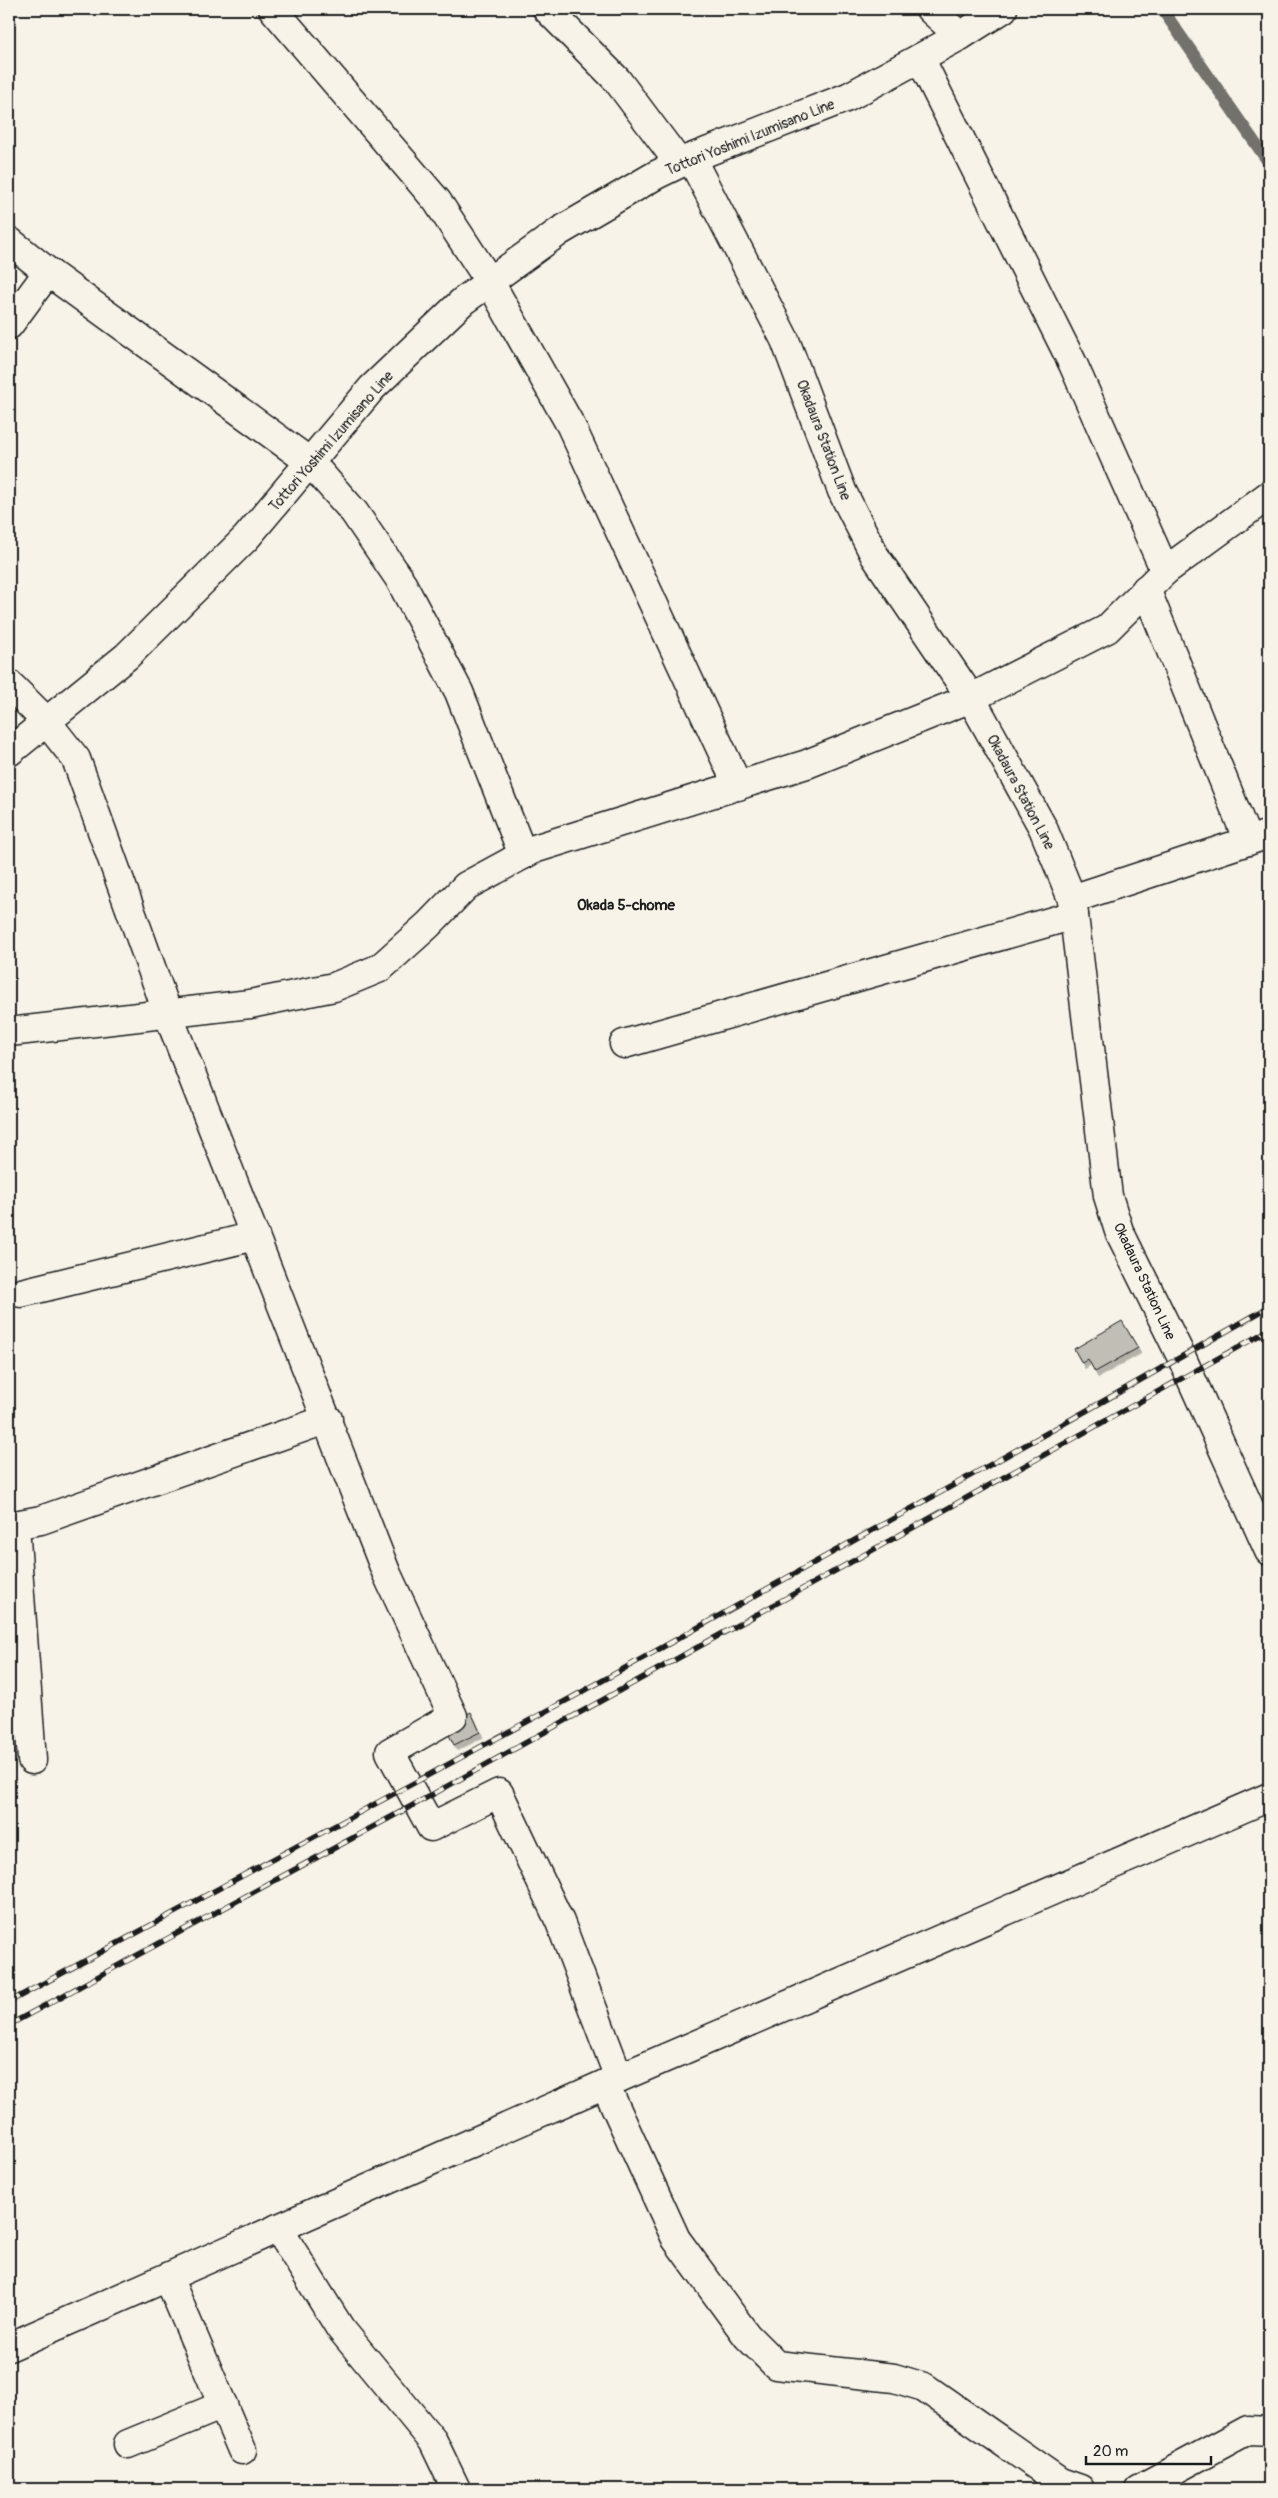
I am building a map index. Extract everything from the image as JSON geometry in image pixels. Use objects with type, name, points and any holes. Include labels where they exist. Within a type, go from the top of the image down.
[{"type":"street","points":[[273,9],[438,200],[490,282],[572,426],[738,786]]},
{"type":"street","name":"Okadaura Station Line","points":[[546,9],[617,80],[685,160],[785,340],[846,499],[876,556],[970,698],[1043,828],[1073,907],[1108,1196],[1119,1231],[1181,1356],[1269,1551]]},
{"type":"street","points":[[930,9],[960,36]]},
{"type":"street","name":"Tottori Yoshimi Izumisano Line","points":[[9,752],[127,656],[246,538],[372,388],[463,301],[560,231],[685,160],[848,97],[960,36],[1003,9]]},
{"type":"street","points":[[624,1044],[1073,907],[1259,837],[1155,580],[1073,364],[920,58]]},
{"type":"street","points":[[9,240],[48,272],[310,462],[354,512],[399,578],[459,692],[523,855]]},
{"type":"street","points":[[9,325],[48,272]]},
{"type":"street","points":[[9,1032],[250,1004],[334,987],[380,968],[428,925],[466,886],[534,849],[807,764],[970,698],[1107,629],[1155,580],[1269,495]]},
{"type":"street","points":[[9,684],[46,721],[76,759],[168,1014],[386,1572],[453,1716],[390,1752],[431,1827],[499,1793],[560,1922],[612,2081],[676,2239],[747,2336],[776,2365],[894,2378],[924,2387],[1060,2482],[1080,2489]]},
{"type":"street","points":[[21,1293],[255,1236]]},
{"type":"street","points":[[32,1760],[12,1526],[41,1520],[328,1420]]},
{"type":"street","points":[[9,2347],[612,2081],[1269,1796]]},
{"type":"street","points":[[278,2228],[340,2328],[434,2441],[456,2489]]},
{"type":"street","points":[[168,2276],[242,2450]]},
{"type":"street","points":[[128,2444],[223,2405]]},
{"type":"street","points":[[1139,2489],[1248,2430],[1269,2431]]},
{"type":"building","points":[[1122,1321],[1138,1348],[1095,1372],[1088,1359],[1082,1363],[1074,1349]]},
{"type":"building","points":[[471,1712],[480,1732],[454,1745],[444,1725]]},
{"type":"waterway","points":[[1162,9],[1269,163]]},
{"type":"railway","points":[[9,2002],[582,1692],[1269,1307]]},
{"type":"railway","points":[[9,2025],[417,1803],[1269,1330]]},
{"type":"district","name":"Okada 5-chome","points":[[626,905]]}]
